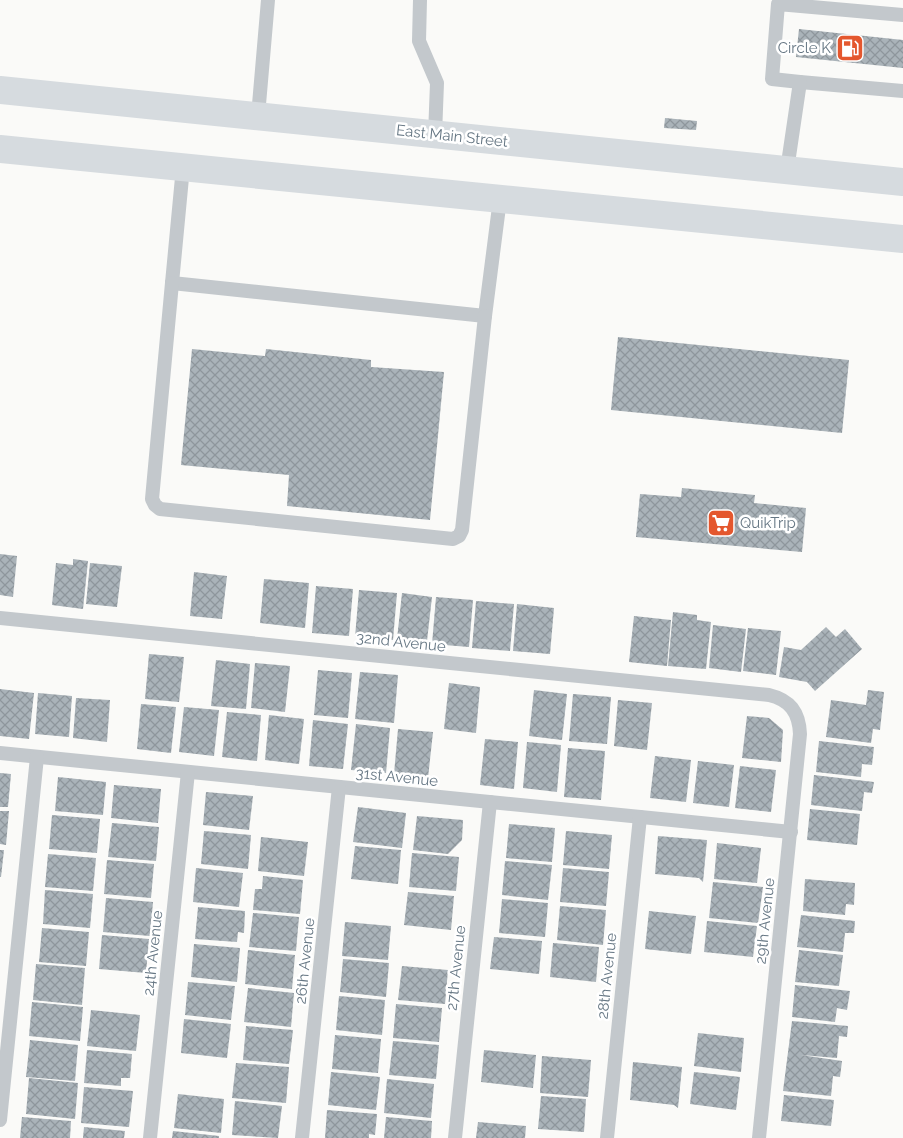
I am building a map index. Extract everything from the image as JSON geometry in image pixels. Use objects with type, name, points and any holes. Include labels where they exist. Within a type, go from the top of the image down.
[{"type":"main road","name":"East Main Street","points":[[0,90],[903,182]]},
{"type":"main road","points":[[0,149],[903,239]]},
{"type":"lane","points":[[258,116],[268,0]]},
{"type":"lane","points":[[420,0],[418,40],[438,83],[435,134]]},
{"type":"lane","points":[[903,16],[778,4],[772,80],[903,91]]},
{"type":"lane","points":[[787,170],[800,82]]},
{"type":"lane","points":[[183,167],[152,499],[154,505],[160,509],[453,539],[459,536],[463,521],[485,316],[500,199]]},
{"type":"lane","points":[[172,282],[485,316]]},
{"type":"lane","name":"32nd Avenue","points":[[0,618],[769,695],[787,702],[794,709]]},
{"type":"lane","name":"29th Avenue","points":[[759,1138],[800,734],[798,717],[794,709]]},
{"type":"lane","name":"31st Avenue","points":[[0,753],[791,832]]},
{"type":"lane","points":[[0,1120],[37,757]]},
{"type":"lane","name":"24th Avenue","points":[[150,1138],[188,772]]},
{"type":"lane","name":"26th Avenue","points":[[302,1138],[339,787]]},
{"type":"lane","name":"27th Avenue","points":[[455,1138],[490,802]]},
{"type":"lane","name":"28th Avenue","points":[[607,1138],[640,817]]},
{"type":"building","name":"Circle K","points":[[799,29],[903,40],[903,68],[796,57]]},
{"type":"building","points":[[665,118],[697,121],[696,130],[664,128]]},
{"type":"building","points":[[618,337],[849,360],[842,433],[611,410]]},
{"type":"building","points":[[192,349],[265,356],[266,349],[371,360],[371,367],[444,372],[430,520],[287,506],[289,475],[181,465]]},
{"type":"building","name":"QuikTrip","points":[[682,488],[755,495],[754,503],[806,508],[802,552],[636,537],[640,494],[681,497]]},
{"type":"building","points":[[0,554],[17,556],[13,597],[0,595]]},
{"type":"building","points":[[73,559],[88,561],[83,609],[52,605],[56,563],[73,565]]},
{"type":"building","points":[[90,563],[122,566],[117,607],[86,604]]},
{"type":"building","points":[[194,572],[227,576],[222,619],[190,616]]},
{"type":"building","points":[[264,579],[309,583],[305,628],[260,623]]},
{"type":"building","points":[[316,586],[353,589],[349,636],[312,633]]},
{"type":"building","points":[[359,590],[397,593],[393,640],[355,637]]},
{"type":"building","points":[[402,593],[432,597],[427,641],[397,639]]},
{"type":"building","points":[[436,597],[473,600],[469,647],[432,644]]},
{"type":"building","points":[[476,601],[514,604],[510,651],[472,648]]},
{"type":"building","points":[[517,604],[554,608],[550,654],[513,651]]},
{"type":"building","points":[[673,612],[697,615],[697,620],[711,622],[706,669],[668,666]]},
{"type":"building","points":[[634,616],[671,620],[667,666],[629,662]]},
{"type":"building","points":[[713,625],[746,629],[741,672],[709,668]]},
{"type":"building","points":[[826,627],[836,637],[845,629],[862,649],[815,691],[807,682],[779,677],[784,647],[801,650]]},
{"type":"building","points":[[748,628],[781,631],[776,675],[743,671]]},
{"type":"building","points":[[149,654],[184,657],[179,702],[145,699]]},
{"type":"building","points":[[216,660],[250,664],[246,709],[211,706]]},
{"type":"building","points":[[255,663],[290,666],[285,712],[251,708]]},
{"type":"building","points":[[318,670],[352,673],[348,718],[314,715]]},
{"type":"building","points":[[360,672],[398,675],[394,723],[355,719]]},
{"type":"building","points":[[449,683],[480,687],[476,733],[444,729]]},
{"type":"building","points":[[0,689],[34,693],[29,739],[0,736]]},
{"type":"building","points":[[534,690],[567,694],[562,740],[529,736]]},
{"type":"building","points":[[868,690],[884,692],[880,730],[873,729],[871,743],[826,737],[831,700],[866,705]]},
{"type":"building","points":[[38,693],[72,696],[69,737],[35,734]]},
{"type":"building","points":[[573,694],[611,697],[607,744],[569,741]]},
{"type":"building","points":[[76,698],[110,700],[107,742],[73,738]]},
{"type":"building","points":[[618,700],[652,703],[647,750],[614,746]]},
{"type":"building","points":[[141,704],[176,707],[171,753],[137,749]]},
{"type":"building","points":[[184,707],[219,710],[214,756],[179,752]]},
{"type":"building","points":[[227,712],[261,715],[257,761],[222,757]]},
{"type":"building","points":[[269,715],[304,719],[299,764],[265,760]]},
{"type":"building","points":[[747,716],[769,718],[783,730],[781,762],[742,758]]},
{"type":"building","points":[[313,720],[348,724],[343,769],[309,766]]},
{"type":"building","points":[[356,724],[390,728],[386,773],[351,770]]},
{"type":"building","points":[[398,729],[433,732],[428,778],[394,774]]},
{"type":"building","points":[[485,739],[518,742],[514,789],[480,785]]},
{"type":"building","points":[[819,741],[874,747],[872,765],[862,764],[861,777],[816,772]]},
{"type":"building","points":[[527,742],[561,745],[557,792],[523,788]]},
{"type":"building","points":[[568,748],[605,751],[601,800],[564,797]]},
{"type":"building","points":[[655,756],[691,760],[686,802],[650,798]]},
{"type":"building","points":[[698,761],[734,765],[729,807],[693,803]]},
{"type":"building","points":[[740,766],[776,770],[771,812],[735,808]]},
{"type":"building","points":[[0,773],[11,774],[8,807],[0,807]]},
{"type":"building","points":[[814,775],[874,782],[872,793],[864,792],[862,811],[811,805]]},
{"type":"building","points":[[58,777],[106,782],[103,815],[55,811]]},
{"type":"building","points":[[114,785],[161,789],[158,823],[111,818]]},
{"type":"building","points":[[206,792],[253,796],[249,830],[203,825]]},
{"type":"building","points":[[358,807],[406,813],[402,848],[353,842]]},
{"type":"building","points":[[810,809],[860,814],[857,845],[807,840]]},
{"type":"building","points":[[0,811],[9,811],[6,845],[0,844]]},
{"type":"building","points":[[52,815],[100,819],[97,853],[49,849]]},
{"type":"building","points":[[417,816],[463,820],[462,840],[448,854],[413,850]]},
{"type":"building","points":[[112,823],[159,827],[156,861],[108,857]]},
{"type":"building","points":[[509,824],[555,828],[552,862],[506,858]]},
{"type":"building","points":[[204,831],[251,835],[248,869],[201,864]]},
{"type":"building","points":[[566,831],[612,835],[609,869],[563,865]]},
{"type":"building","points":[[658,836],[707,840],[703,882],[699,878],[655,874]]},
{"type":"building","points":[[261,837],[308,842],[304,876],[258,871]]},
{"type":"building","points":[[717,843],[761,848],[757,883],[714,879]]},
{"type":"building","points":[[355,846],[401,850],[398,884],[351,879]]},
{"type":"building","points":[[0,850],[4,850],[1,877],[0,877]]},
{"type":"building","points":[[412,853],[459,857],[456,891],[409,887]]},
{"type":"building","points":[[48,854],[96,858],[93,891],[45,887]]},
{"type":"building","points":[[107,860],[154,864],[151,898],[104,894]]},
{"type":"building","points":[[505,861],[552,865],[548,900],[502,895]]},
{"type":"building","points":[[196,868],[243,873],[239,907],[193,902]]},
{"type":"building","points":[[563,868],[609,872],[606,906],[560,902]]},
{"type":"building","points":[[263,876],[303,880],[300,914],[253,910],[255,889],[262,889]]},
{"type":"building","points":[[805,879],[855,883],[854,905],[846,904],[845,915],[803,911]]},
{"type":"building","points":[[713,882],[763,887],[758,923],[709,918]]},
{"type":"building","points":[[45,890],[93,894],[90,928],[43,924]]},
{"type":"building","points":[[408,892],[454,896],[451,930],[404,925]]},
{"type":"building","points":[[106,898],[153,902],[150,936],[103,932]]},
{"type":"building","points":[[502,899],[548,903],[545,937],[499,933]]},
{"type":"building","points":[[560,906],[606,910],[603,945],[557,940]]},
{"type":"building","points":[[198,907],[245,911],[244,933],[238,932],[237,942],[195,939]]},
{"type":"building","points":[[649,911],[696,916],[691,954],[645,949]]},
{"type":"building","points":[[253,913],[299,917],[296,951],[249,947]]},
{"type":"building","points":[[801,915],[855,921],[854,933],[845,933],[843,952],[797,947]]},
{"type":"building","points":[[707,921],[757,926],[753,957],[704,952]]},
{"type":"building","points":[[345,922],[391,926],[388,960],[342,956]]},
{"type":"building","points":[[42,928],[89,932],[86,966],[39,962]]},
{"type":"building","points":[[102,935],[149,939],[146,973],[99,969]]},
{"type":"building","points":[[494,937],[542,941],[539,974],[490,969]]},
{"type":"building","points":[[553,943],[599,947],[596,982],[550,977]]},
{"type":"building","points":[[194,944],[240,948],[237,982],[191,977]]},
{"type":"building","points":[[248,950],[295,955],[292,989],[245,984]]},
{"type":"building","points":[[799,950],[843,955],[839,986],[795,982]]},
{"type":"building","points":[[343,959],[389,963],[386,997],[340,992]]},
{"type":"building","points":[[36,964],[85,968],[82,1005],[33,1000]]},
{"type":"building","points":[[402,966],[448,970],[445,1004],[398,1000]]},
{"type":"building","points":[[188,982],[235,986],[231,1020],[185,1015]]},
{"type":"building","points":[[795,985],[850,991],[847,1010],[837,1008],[835,1022],[792,1017]]},
{"type":"building","points":[[248,988],[294,993],[291,1027],[244,1022]]},
{"type":"building","points":[[339,996],[385,1000],[382,1035],[336,1030]]},
{"type":"building","points":[[32,1002],[83,1007],[80,1041],[29,1036]]},
{"type":"building","points":[[396,1004],[442,1008],[439,1042],[393,1038]]},
{"type":"building","points":[[91,1010],[140,1015],[136,1051],[87,1046]]},
{"type":"building","points":[[184,1019],[231,1024],[227,1058],[181,1053]]},
{"type":"building","points":[[792,1021],[848,1026],[847,1037],[839,1036],[837,1058],[801,1055],[842,1061],[840,1077],[833,1076],[831,1096],[783,1091]]},
{"type":"building","points":[[246,1026],[293,1030],[289,1064],[243,1060]]},
{"type":"building","points":[[698,1033],[744,1038],[741,1072],[694,1066]]},
{"type":"building","points":[[335,1035],[381,1039],[378,1073],[332,1069]]},
{"type":"building","points":[[30,1040],[78,1045],[75,1081],[26,1077]]},
{"type":"building","points":[[393,1041],[439,1045],[436,1079],[389,1075]]},
{"type":"building","points":[[87,1050],[132,1054],[130,1078],[121,1078],[121,1086],[84,1083]]},
{"type":"building","points":[[484,1050],[536,1055],[533,1088],[481,1082]]},
{"type":"building","points":[[542,1056],[591,1060],[588,1097],[540,1093]]},
{"type":"building","points":[[633,1062],[682,1067],[678,1108],[674,1105],[630,1100]]},
{"type":"building","points":[[236,1063],[289,1067],[286,1103],[232,1098]]},
{"type":"building","points":[[331,1072],[380,1077],[376,1110],[328,1105]]},
{"type":"building","points":[[694,1072],[740,1077],[736,1110],[690,1104]]},
{"type":"building","points":[[29,1078],[78,1083],[75,1119],[26,1114]]},
{"type":"building","points":[[387,1079],[434,1084],[431,1118],[384,1113]]},
{"type":"building","points":[[84,1087],[133,1091],[129,1127],[81,1123]]},
{"type":"building","points":[[178,1094],[224,1099],[221,1133],[174,1128]]},
{"type":"building","points":[[784,1095],[834,1100],[831,1126],[781,1121]]},
{"type":"building","points":[[541,1096],[586,1099],[584,1132],[538,1129]]},
{"type":"building","points":[[235,1101],[282,1106],[278,1138],[232,1135]]},
{"type":"building","points":[[327,1110],[377,1114],[375,1135],[369,1134],[369,1138],[325,1138]]},
{"type":"building","points":[[22,1117],[71,1121],[70,1138],[20,1138]]},
{"type":"building","points":[[386,1117],[432,1121],[431,1138],[384,1138]]},
{"type":"building","points":[[478,1122],[526,1126],[525,1138],[476,1138]]},
{"type":"building","points":[[84,1127],[125,1131],[124,1138],[83,1138]]},
{"type":"building","points":[[173,1131],[219,1136],[219,1138],[172,1138]]},
{"type":"place","name":"Circle K","points":[[850,48]]},
{"type":"place","name":"QuikTrip","points":[[721,523]]}]
